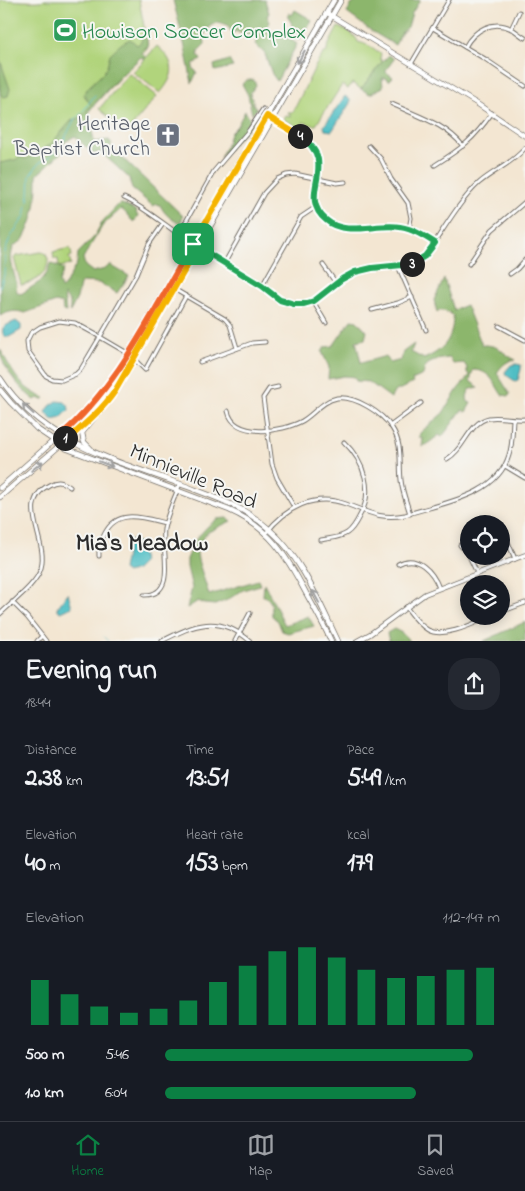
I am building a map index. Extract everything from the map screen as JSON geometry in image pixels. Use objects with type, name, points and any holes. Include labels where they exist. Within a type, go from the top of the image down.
[{"type":"main road","points":[[106,456],[86,444],[82,436],[83,430],[112,395],[134,360],[267,116],[334,0]]},
{"type":"main road","points":[[0,488],[100,398],[196,246],[341,0]]},
{"type":"main road","name":"Minnieville Road","points":[[0,378],[23,405],[46,426],[67,440],[240,508],[284,544],[297,563],[338,641]]},
{"type":"main road","name":"Minnieville Road","points":[[0,390],[29,421],[61,446],[75,453],[241,515],[268,531],[288,558],[331,641]]},
{"type":"main road","points":[[0,497],[61,446],[99,411]]},
{"type":"street","points":[[411,64],[449,0]]},
{"type":"street","points":[[511,29],[519,12]]},
{"type":"street","points":[[327,13],[492,113],[525,136]]},
{"type":"street","points":[[465,47],[472,37],[485,28],[499,26],[511,29],[525,38]]},
{"type":"street","points":[[433,28],[525,86]]},
{"type":"street","points":[[392,104],[447,130],[463,146]]},
{"type":"street","points":[[179,234],[214,171],[249,130],[263,109]]},
{"type":"street","points":[[435,165],[463,146],[478,132],[492,113]]},
{"type":"street","points":[[267,116],[301,137],[314,149],[319,162],[318,179],[314,194],[316,207],[324,219],[336,227],[398,226],[409,229],[435,243]]},
{"type":"street","points":[[369,146],[381,159],[391,179],[408,203],[411,218],[409,229]]},
{"type":"street","points":[[124,198],[224,264],[262,286],[280,300],[289,304],[299,305],[314,301],[348,275],[363,270],[413,264],[421,260],[473,189],[486,178],[512,162],[525,148]]},
{"type":"street","points":[[224,264],[264,193],[282,176],[301,174],[338,184],[345,182]]},
{"type":"street","points":[[469,264],[492,230],[525,202]]},
{"type":"street","points":[[262,286],[298,221],[316,207]]},
{"type":"street","points":[[163,224],[149,244],[139,270],[100,337],[79,372],[73,377],[62,380],[49,378],[43,373],[27,348],[28,338],[34,330],[59,322],[75,323],[100,337],[129,354],[145,370],[186,296]]},
{"type":"street","points":[[510,274],[517,270],[525,260]]},
{"type":"street","points":[[323,265],[336,283]]},
{"type":"street","points":[[398,266],[426,330]]},
{"type":"street","points":[[174,289],[225,319],[230,325],[237,348]]},
{"type":"street","points":[[372,310],[412,297]]},
{"type":"street","points":[[314,301],[326,323]]},
{"type":"street","points":[[499,326],[525,340]]},
{"type":"street","points":[[200,362],[256,342],[265,342]]},
{"type":"street","points":[[278,387],[269,389],[263,398],[266,429],[275,473],[294,507]]},
{"type":"street","points":[[228,411],[232,420],[241,428],[252,430],[300,422],[327,402],[340,398],[364,405],[379,415],[390,426],[396,436],[400,448],[401,480],[410,514]]},
{"type":"street","points":[[390,426],[421,403]]},
{"type":"street","points":[[447,459],[457,451],[479,422],[494,417],[513,420],[525,419]]},
{"type":"street","points":[[268,531],[294,507],[308,502],[328,499],[387,517],[410,514],[476,492],[493,481],[505,466],[511,449],[513,420]]},
{"type":"street","points":[[321,540],[346,534],[363,511],[366,502],[367,492],[363,471],[354,453],[344,442]]},
{"type":"street","points":[[505,466],[525,478]]},
{"type":"street","points":[[0,614],[37,577],[42,563],[34,514],[35,500],[42,490],[56,482],[62,482],[70,488]]},
{"type":"street","points":[[144,595],[154,594],[161,587],[165,579],[163,539],[165,523],[180,484]]},
{"type":"street","points":[[99,556],[99,546],[106,532],[111,524],[120,518],[134,516],[165,523]]},
{"type":"street","points":[[510,548],[514,559]]},
{"type":"street","points":[[357,641],[370,634],[425,594],[525,555]]},
{"type":"street","points":[[398,564],[409,560],[421,564],[433,575],[439,588]]},
{"type":"street","points":[[473,565],[477,573]]},
{"type":"street","points":[[12,602],[28,617],[46,641]]},
{"type":"street","points":[[510,609],[525,603]]},
{"type":"street","points":[[406,607],[426,629],[438,633],[449,632],[467,625]]},
{"type":"street","points":[[235,641],[250,613]]},
{"type":"street","points":[[162,641],[184,630],[202,624],[222,625],[250,641]]},
{"type":"street","points":[[37,641],[42,636]]},
{"type":"green space","points":[[0,0],[139,0],[148,47],[0,206],[0,70],[3,69],[0,60]]},
{"type":"green space","points":[[173,0],[265,0],[269,13],[267,16],[270,22],[268,25],[269,32],[274,34],[277,32],[279,37],[285,36],[297,44],[277,81],[272,74],[265,54],[255,44],[257,36],[253,34],[249,36],[245,33],[244,35],[235,31],[233,34],[227,25],[218,22],[210,26],[204,35],[205,44],[199,50],[198,55],[201,60],[193,64],[193,69],[197,72],[192,83]]},
{"type":"green space","points":[[358,0],[420,0],[412,13],[408,27],[402,32],[395,45],[347,13],[351,5]]},
{"type":"green space","points":[[295,10],[312,20],[299,40],[290,33],[292,24],[288,17],[289,13],[292,15]]},
{"type":"green space","points":[[338,27],[350,33],[358,42],[373,48],[381,54],[382,62],[361,89],[352,83],[348,89],[342,85],[316,125],[303,122],[303,130],[283,119],[285,116],[291,117],[288,112],[293,112],[316,65],[323,54],[327,52],[327,48]]},
{"type":"green space","points":[[146,32],[148,47],[143,49],[142,53],[146,57],[144,59],[141,57],[111,85],[90,110],[89,114],[94,142],[109,140],[112,144],[110,146],[183,216],[180,224],[168,216],[160,205],[153,206],[132,189],[129,178],[103,154],[100,152],[93,154],[75,136],[65,142],[64,150],[37,175],[36,200],[31,222],[23,240],[14,246],[11,257],[17,292],[21,294],[41,281],[47,273],[50,263],[64,269],[59,282],[61,289],[64,287],[77,263],[78,253],[94,237],[102,222],[119,204],[137,211],[138,216],[134,222],[121,209],[103,225],[83,258],[85,266],[93,272],[105,269],[110,265],[129,276],[117,293],[99,283],[82,282],[70,312],[70,302],[64,295],[66,312],[63,311],[62,304],[56,302],[25,313],[12,312],[0,316],[0,163],[20,157],[26,159],[50,145],[72,120],[80,118],[91,105],[84,95],[105,71],[110,54],[130,39],[137,45]]},
{"type":"green space","points":[[157,46],[168,58],[172,69],[169,80],[160,93],[133,72]]},
{"type":"green space","points":[[389,55],[394,59],[386,72],[393,77],[389,81],[386,78],[382,78],[383,87],[370,94],[361,89],[382,62]]},
{"type":"green space","points":[[0,60],[10,89],[8,96],[4,97],[0,94]]},
{"type":"green space","points":[[229,60],[233,67],[215,71],[214,65]]},
{"type":"green space","points":[[129,73],[157,96],[127,132],[99,109]]},
{"type":"green space","points":[[247,80],[254,80],[256,85],[250,93],[253,104],[257,109],[252,114],[248,95],[242,84]]},
{"type":"green space","points":[[245,111],[252,123],[220,158],[230,133],[237,126]]},
{"type":"green space","points":[[70,248],[72,256],[69,257],[71,265],[59,267],[58,259],[54,259],[53,252]]},
{"type":"green space","points":[[45,253],[48,259],[46,269],[36,280],[21,285],[14,258],[16,256]]},
{"type":"green space","points":[[444,279],[454,310],[466,305],[482,345],[494,346],[516,360],[505,364],[497,373],[510,394],[509,396],[502,395],[494,382],[484,372],[473,370],[470,381],[478,387],[469,390],[467,397],[468,402],[471,403],[466,412],[462,410],[442,437],[439,435],[422,447],[423,439],[419,437],[420,433],[443,413],[458,389],[470,375],[467,373],[464,363],[453,364],[450,358],[431,363],[424,369],[423,375],[412,380],[413,383],[394,392],[391,398],[369,382],[356,381],[355,377],[344,376],[328,379],[329,367],[322,352],[325,347],[333,346],[351,320],[357,321],[367,331],[365,339],[356,341],[361,363],[386,356],[390,363],[401,360],[403,352],[414,344],[411,352],[424,359],[431,356],[446,343],[453,324],[453,316],[450,313],[440,310],[437,312],[434,300]]},
{"type":"green space","points":[[0,349],[23,384],[45,398],[43,400],[38,398],[35,400],[18,384],[4,363]]},
{"type":"green space","points":[[227,518],[231,521],[208,532],[196,547],[209,595],[258,580],[260,585],[243,590],[215,605],[198,601],[187,608],[192,588],[187,559],[196,539],[207,527],[217,519]]},
{"type":"green space","points":[[264,583],[285,625],[308,616],[314,626],[288,633],[282,631],[278,621],[272,616],[270,601],[263,596]]},
{"type":"green space","points":[[525,622],[525,641],[484,641]]},
{"type":"green space","points":[[394,629],[402,633],[410,641],[389,641],[387,633]]},
{"type":"water","points":[[345,96],[350,100],[350,103],[332,131],[325,130],[324,126]]},
{"type":"water","points":[[16,321],[21,325],[21,330],[9,337],[4,335],[3,328]]},
{"type":"water","points":[[511,365],[521,365],[521,369],[518,380],[515,381],[506,375],[505,372]]},
{"type":"water","points":[[57,401],[65,402],[69,410],[61,418],[52,420],[46,412]]},
{"type":"water","points":[[131,540],[140,543],[143,563],[136,570],[127,573],[123,570],[128,543]]},
{"type":"water","points":[[68,593],[72,607],[60,612],[57,608]]},
{"type":"waterway","points":[[0,287],[4,275],[5,252],[10,238],[25,216],[30,175],[39,163],[51,156],[64,140],[75,118],[80,115],[95,95]]},
{"type":"waterway","points":[[104,637],[108,641]]},
{"type":"place","name":"Howison Soccer Complex","points":[[65,30]]},
{"type":"place","name":"Heritage Baptist Church","points":[[168,135]]},
{"type":"district","name":"Mia's Meadow","points":[[142,542]]},
{"type":"route","points":[[193,244],[198,247],[111,397],[102,408],[67,440],[60,436],[100,398],[116,375],[193,244],[198,247],[224,264],[262,286],[280,300],[289,304],[299,305],[314,301],[342,279],[355,272],[372,268],[408,265],[417,262],[427,254],[435,243],[404,227],[342,228],[336,227],[324,219],[320,215],[314,199],[314,189],[318,179],[319,167],[316,152],[306,140],[267,116],[193,244]]}]
